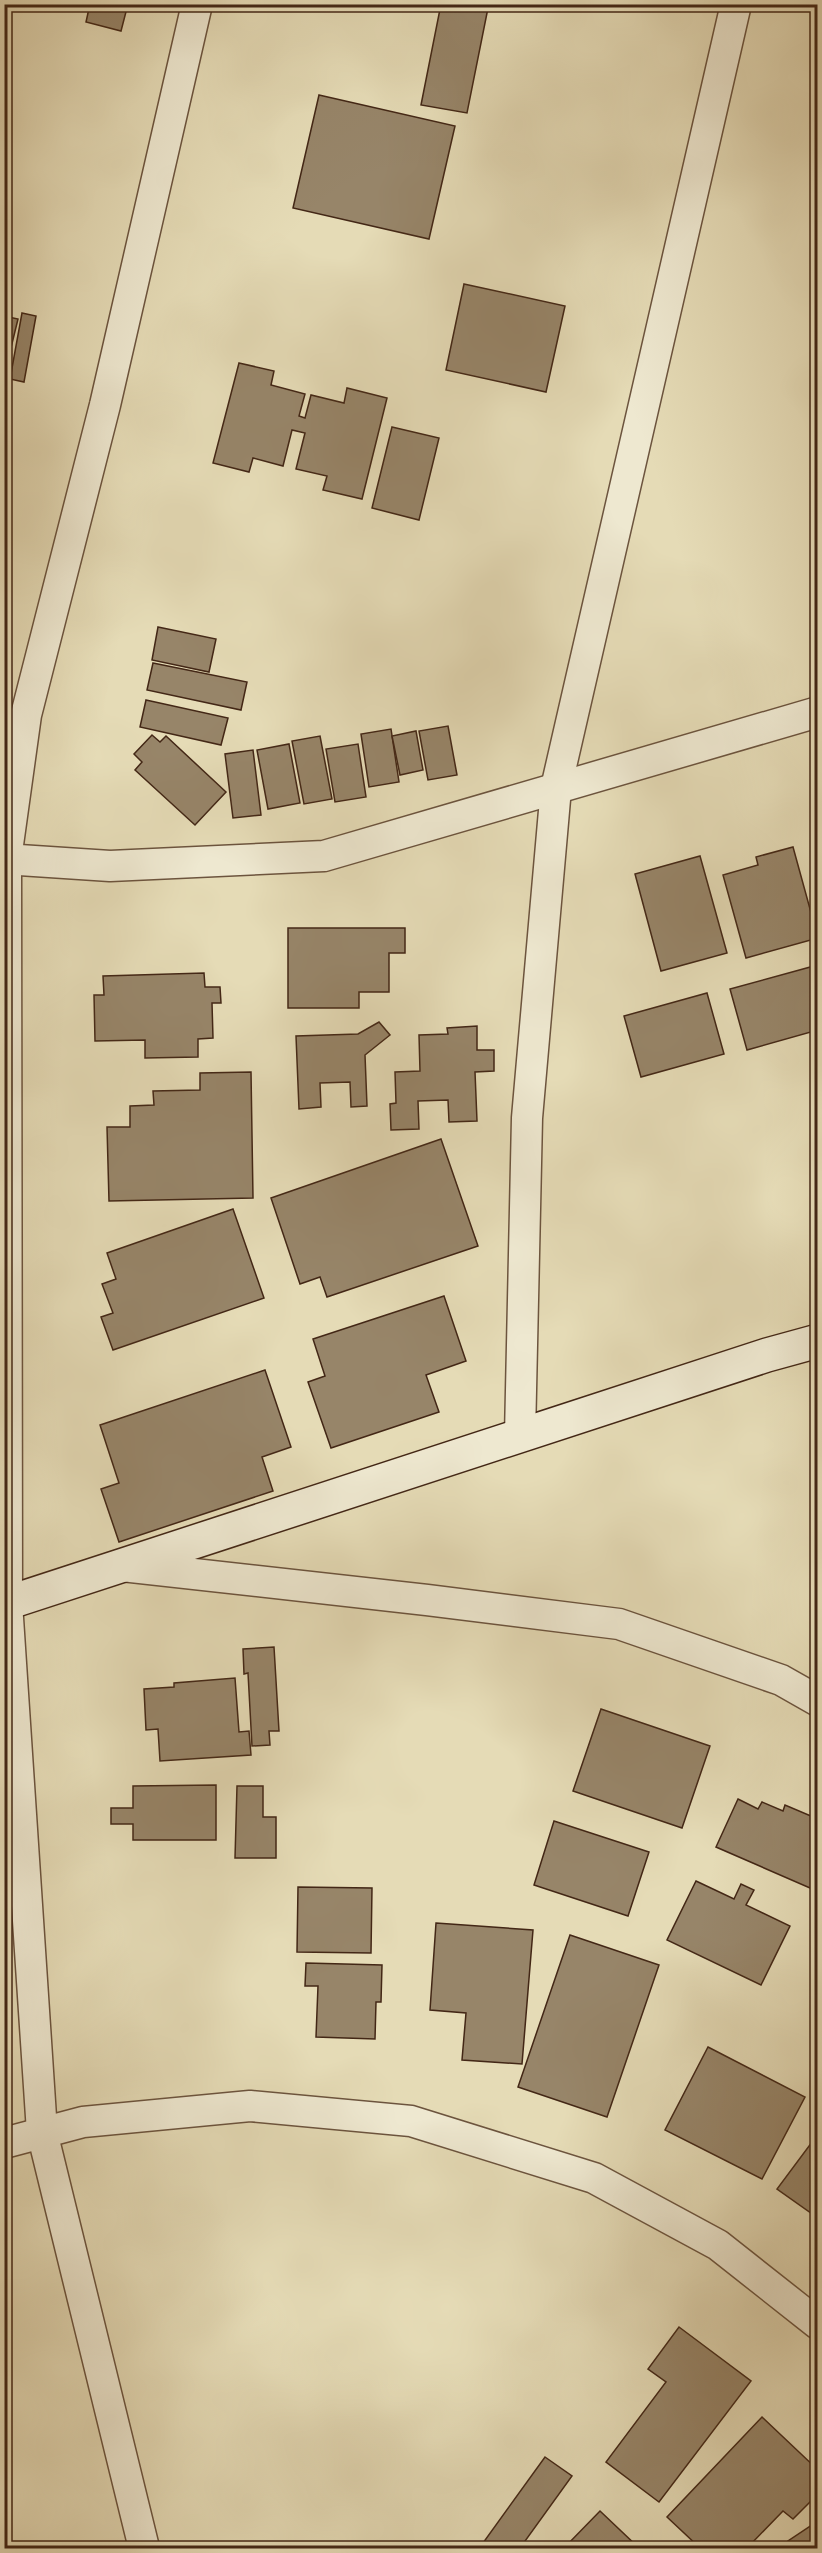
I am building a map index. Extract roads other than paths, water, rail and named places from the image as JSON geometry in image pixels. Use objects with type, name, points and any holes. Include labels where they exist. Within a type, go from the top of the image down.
[{"type":"street","points":[[144,2548],[42,2132],[6,1604],[5,859],[26,715],[105,405],[197,4]]},
{"type":"street","points":[[520,1436],[527,1118],[556,788],[736,4]]},
{"type":"street","points":[[5,859],[110,866],[324,856],[818,712]]},
{"type":"street","points":[[6,1604],[818,1341]]},
{"type":"street","points":[[122,1566],[619,1624],[781,1680],[818,1701]]},
{"type":"street","points":[[4,2143],[83,2122],[250,2106],[411,2121],[594,2178],[718,2245],[818,2324]]}]
